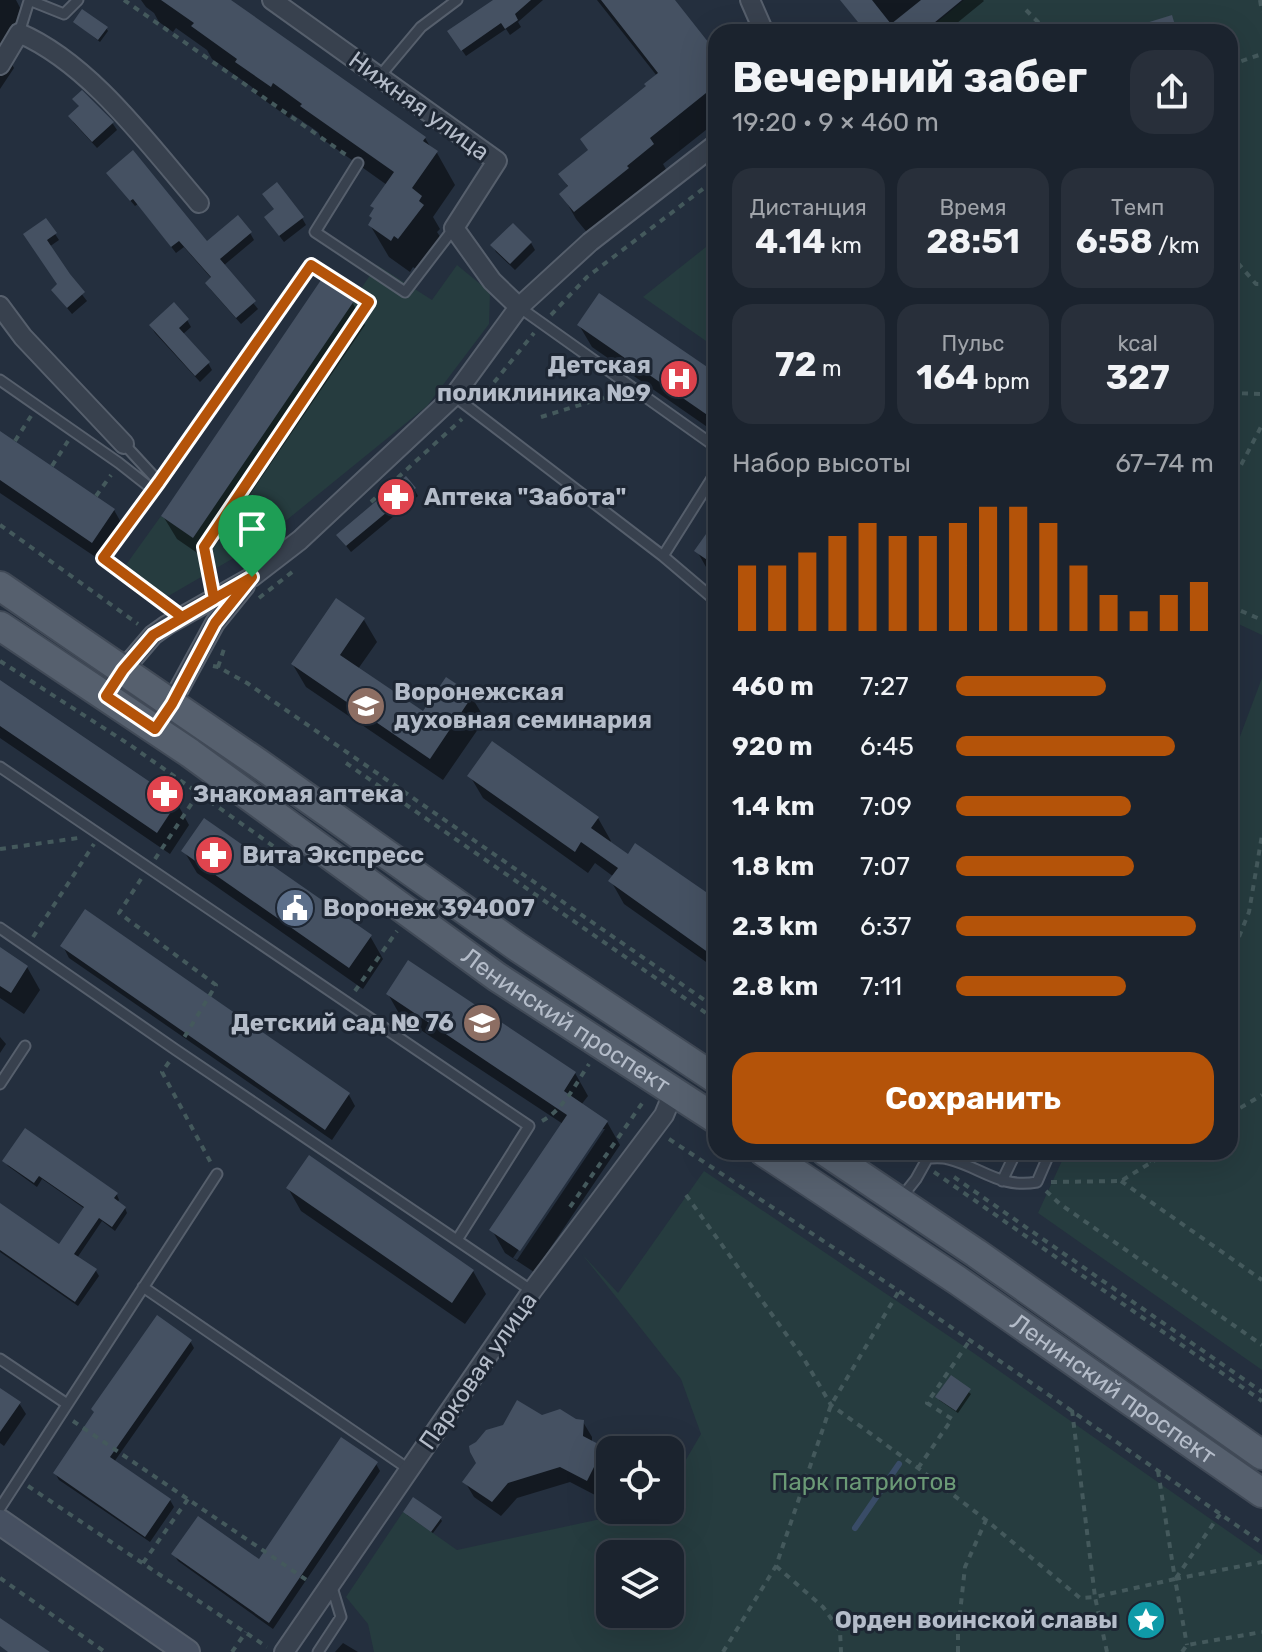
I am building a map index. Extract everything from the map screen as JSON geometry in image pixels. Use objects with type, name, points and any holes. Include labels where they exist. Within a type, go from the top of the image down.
[{"type":"main road","name":"Ленинский проспект","points":[[0,586],[516,946],[708,1074]]},
{"type":"main road","name":"Ленинский проспект","points":[[0,626],[216,772],[497,977],[708,1114]]},
{"type":"main road","name":"Ленинский проспект","points":[[776,1160],[957,1280],[1262,1493]]},
{"type":"main road","name":"Ленинский проспект","points":[[838,1160],[976,1253],[1262,1455]]},
{"type":"main road","points":[[878,1229],[899,1201]]},
{"type":"main road","points":[[0,1522],[187,1652]]},
{"type":"street","name":"Нижняя улица","points":[[272,0],[497,161],[454,228]]},
{"type":"street","points":[[754,2],[761,24]]},
{"type":"street","points":[[0,65],[19,33],[39,41],[88,77],[199,203]]},
{"type":"street","points":[[106,696],[123,670],[153,635],[252,577],[300,540],[454,396],[519,307],[590,242],[708,150]]},
{"type":"street","points":[[454,228],[492,281],[519,307]]},
{"type":"street","points":[[0,306],[23,337],[124,444]]},
{"type":"street","points":[[155,729],[172,704],[215,623],[252,577]]},
{"type":"street","name":"Парковая улица","points":[[284,1652],[322,1584],[410,1470],[532,1291],[664,1115],[674,1091]]},
{"type":"lane","points":[[19,33],[29,0],[64,14],[78,0]]},
{"type":"lane","points":[[379,77],[421,27],[457,0]]},
{"type":"lane","points":[[358,163],[315,232],[405,292],[454,228]]},
{"type":"lane","points":[[182,617],[103,558],[311,265],[369,302],[204,547],[214,599]]},
{"type":"lane","points":[[519,307],[708,441]]},
{"type":"lane","points":[[0,380],[119,463],[156,485]]},
{"type":"lane","points":[[454,396],[663,556],[708,594]]},
{"type":"lane","points":[[124,444],[156,485]]},
{"type":"lane","points":[[663,556],[708,485]]},
{"type":"lane","points":[[0,767],[529,1126],[457,1240]]},
{"type":"lane","points":[[0,928],[532,1291]]},
{"type":"lane","points":[[0,1084],[25,1046]]},
{"type":"lane","points":[[899,1201],[927,1160]]},
{"type":"lane","points":[[951,1160],[1002,1181],[1023,1185],[1037,1182],[1047,1160]]},
{"type":"lane","points":[[1002,1181],[1012,1160]]},
{"type":"lane","points":[[0,1508],[217,1174]]},
{"type":"lane","points":[[143,1287],[410,1470]]},
{"type":"lane","points":[[0,1359],[64,1409]]},
{"type":"lane","points":[[318,1652],[341,1617],[322,1584]]},
{"type":"path","points":[[124,0],[358,163]]},
{"type":"path","points":[[1260,0],[1262,12]]},
{"type":"path","points":[[1026,10],[1040,24]]},
{"type":"path","points":[[1238,62],[1262,54]]},
{"type":"path","points":[[1238,263],[1256,284],[1262,284]]},
{"type":"path","points":[[541,417],[633,388]]},
{"type":"path","points":[[1238,393],[1262,394]]},
{"type":"path","points":[[15,441],[38,406]]},
{"type":"path","points":[[1238,471],[1262,425]]},
{"type":"path","points":[[52,466],[75,432]]},
{"type":"path","points":[[96,496],[119,463]]},
{"type":"path","points":[[0,525],[153,635]]},
{"type":"path","points":[[1238,610],[1262,620]]},
{"type":"path","points":[[192,665],[218,667],[247,683],[708,1002]]},
{"type":"path","points":[[346,763],[708,1014]]},
{"type":"path","points":[[198,794],[119,913],[216,985],[162,1072],[217,1174]]},
{"type":"path","points":[[0,849],[100,834]]},
{"type":"path","points":[[27,946],[100,834]]},
{"type":"path","points":[[1238,939],[1249,912],[1262,835]]},
{"type":"path","points":[[346,1003],[397,931]]},
{"type":"path","points":[[529,1126],[551,1116],[562,1105],[589,1064]]},
{"type":"path","points":[[1238,1109],[1262,1095]]},
{"type":"path","points":[[562,1217],[643,1102]]},
{"type":"path","points":[[653,1128],[899,1291],[1262,1543]]},
{"type":"path","points":[[931,1160],[1262,1392]]},
{"type":"path","points":[[931,1160],[1262,1401]]},
{"type":"path","points":[[1148,1164],[1150,1160]]},
{"type":"path","points":[[1037,1182],[1121,1181],[1155,1160]]},
{"type":"path","points":[[1121,1181],[1262,1280]]},
{"type":"path","points":[[1037,1182],[1060,1204],[1262,1345]]},
{"type":"path","points":[[686,1195],[804,1359],[831,1405],[986,1520],[1080,1598],[1262,1562]]},
{"type":"path","points":[[723,1652],[776,1566],[831,1405],[899,1291]]},
{"type":"path","points":[[918,1468],[952,1419],[927,1403],[970,1340]]},
{"type":"path","points":[[64,1409],[188,1499],[322,1584]]},
{"type":"path","points":[[1072,1410],[1095,1597],[1106,1652]]},
{"type":"path","points":[[1158,1471],[1187,1645]]},
{"type":"path","points":[[18,1479],[274,1652]]},
{"type":"path","points":[[143,1563],[188,1499]]},
{"type":"path","points":[[1175,1579],[1220,1514]]},
{"type":"path","points":[[958,1652],[965,1567],[986,1520]]},
{"type":"path","points":[[776,1566],[823,1607],[840,1631],[841,1652]]},
{"type":"path","points":[[0,1578],[105,1652]]},
{"type":"path","points":[[232,1652],[246,1632]]},
{"type":"path","points":[[1182,1652],[1187,1645],[1262,1632]]},
{"type":"green space","points":[[964,0],[1262,0],[1262,635],[1238,624],[1238,24],[935,24]]},
{"type":"green space","points":[[708,245],[708,342],[643,297]]},
{"type":"green space","points":[[377,265],[432,300],[457,265],[490,292],[489,324],[427,406],[256,545],[165,598],[123,569],[161,516],[193,537]]},
{"type":"green space","points":[[1262,678],[1262,1370],[1038,1213],[1062,1160],[1238,1160],[1238,742]]},
{"type":"green space","name":"Парк патриотов","points":[[704,1171],[965,1347],[1262,1555],[1262,1652],[374,1652],[368,1624],[346,1597],[403,1512],[457,1550],[596,1520],[596,1524],[684,1524],[684,1463],[701,1434],[681,1379],[582,1254],[618,1293]]},
{"type":"building","points":[[161,0],[231,0],[426,137],[423,141],[438,151],[412,188],[422,196],[419,201],[424,205],[398,239],[394,236],[391,241],[368,225],[374,208],[370,206],[394,172],[300,106],[302,104],[273,83],[271,87],[235,62],[237,59]]},
{"type":"building","points":[[493,0],[531,0],[515,14],[518,20],[505,29],[501,23],[461,51],[447,31]]},
{"type":"building","points":[[601,0],[675,0],[708,42],[708,91],[650,138],[654,144],[574,212],[559,194],[568,186],[558,174],[588,150],[580,139],[658,73]]},
{"type":"building","points":[[840,0],[872,0],[891,24],[860,24]]},
{"type":"building","points":[[921,0],[962,0],[933,24],[891,24]]},
{"type":"building","points":[[82,9],[108,27],[98,40],[73,22]]},
{"type":"building","points":[[1172,15],[1175,24],[1143,24]]},
{"type":"building","points":[[82,90],[114,122],[92,142],[68,116],[79,106],[72,99]]},
{"type":"building","points":[[133,150],[207,241],[238,215],[252,232],[220,259],[256,301],[236,318],[205,283],[211,277],[179,241],[171,247],[133,199],[130,201],[106,173]]},
{"type":"building","points":[[277,182],[304,217],[279,236],[264,217],[274,209],[262,194]]},
{"type":"building","points":[[46,218],[57,233],[47,240],[85,292],[67,308],[51,290],[57,284],[23,234]]},
{"type":"building","points":[[513,223],[532,242],[510,264],[490,245]]},
{"type":"building","points":[[321,280],[354,301],[193,538],[161,516]]},
{"type":"building","points":[[599,293],[708,368],[708,415],[577,325]]},
{"type":"building","points":[[174,302],[189,319],[179,328],[210,362],[195,376],[149,325]]},
{"type":"building","points":[[0,431],[115,509],[92,543],[0,480]]},
{"type":"building","points":[[406,476],[416,488],[346,546],[336,535]]},
{"type":"building","points":[[708,531],[708,561],[694,551]]},
{"type":"building","points":[[336,598],[365,618],[340,655],[423,711],[446,677],[473,695],[430,759],[291,664]]},
{"type":"building","points":[[0,680],[178,801],[157,833],[0,726]]},
{"type":"building","points":[[492,741],[599,817],[591,828],[628,854],[635,843],[706,892],[708,889],[708,952],[608,881],[618,868],[581,842],[575,852],[467,776]]},
{"type":"building","points":[[204,818],[372,935],[349,968],[181,851]]},
{"type":"building","points":[[85,909],[350,1093],[325,1130],[60,946]]},
{"type":"building","points":[[0,947],[28,966],[11,993],[0,986]]},
{"type":"building","points":[[408,960],[576,1072],[564,1091],[608,1121],[520,1251],[489,1230],[567,1115],[386,994]]},
{"type":"building","points":[[25,1128],[118,1193],[114,1198],[126,1207],[112,1227],[99,1218],[74,1254],[97,1269],[75,1302],[0,1250],[0,1203],[59,1244],[84,1207],[39,1176],[34,1183],[2,1161]]},
{"type":"building","points":[[309,1155],[474,1270],[452,1303],[286,1188]]},
{"type":"building","points":[[157,1315],[192,1340],[110,1457],[171,1499],[145,1537],[53,1473],[94,1412],[91,1409]]},
{"type":"building","points":[[951,1375],[971,1389],[956,1411],[935,1397]]},
{"type":"building","points":[[0,1388],[21,1402],[0,1432]]},
{"type":"building","points":[[517,1400],[542,1415],[560,1409],[576,1419],[584,1420],[583,1436],[596,1443],[596,1463],[587,1481],[560,1467],[508,1483],[492,1502],[462,1482],[476,1463],[469,1446],[486,1430],[503,1425]]},
{"type":"building","points":[[341,1437],[378,1462],[269,1623],[171,1554],[198,1516],[259,1559]]},
{"type":"building","points":[[413,1497],[442,1517],[431,1532],[403,1512]]},
{"type":"building","points":[[0,1618],[50,1652],[8,1652],[0,1646]]},
{"type":"waterway","points":[[855,1528],[899,1464]]},
{"type":"place","name":"Детская поликлиника №9","points":[[679,379]]},
{"type":"place","name":"Аптека \"Забота\"","points":[[396,497]]},
{"type":"place","name":"Воронежская духовная семинария","points":[[366,706]]},
{"type":"place","name":"Знакомая аптека","points":[[165,794]]},
{"type":"place","name":"Вита Экспресс","points":[[214,855]]},
{"type":"place","name":"Воронеж 394007","points":[[295,908]]},
{"type":"place","name":"Детский сад № 76","points":[[482,1023]]},
{"type":"place","name":"Орден воинской славы","points":[[1146,1620]]},
{"type":"route","points":[[252,577],[205,638],[172,704],[155,729],[106,696],[123,670],[153,635],[214,599],[204,547],[369,302],[311,265],[103,558],[182,617],[214,599],[252,577]]}]
